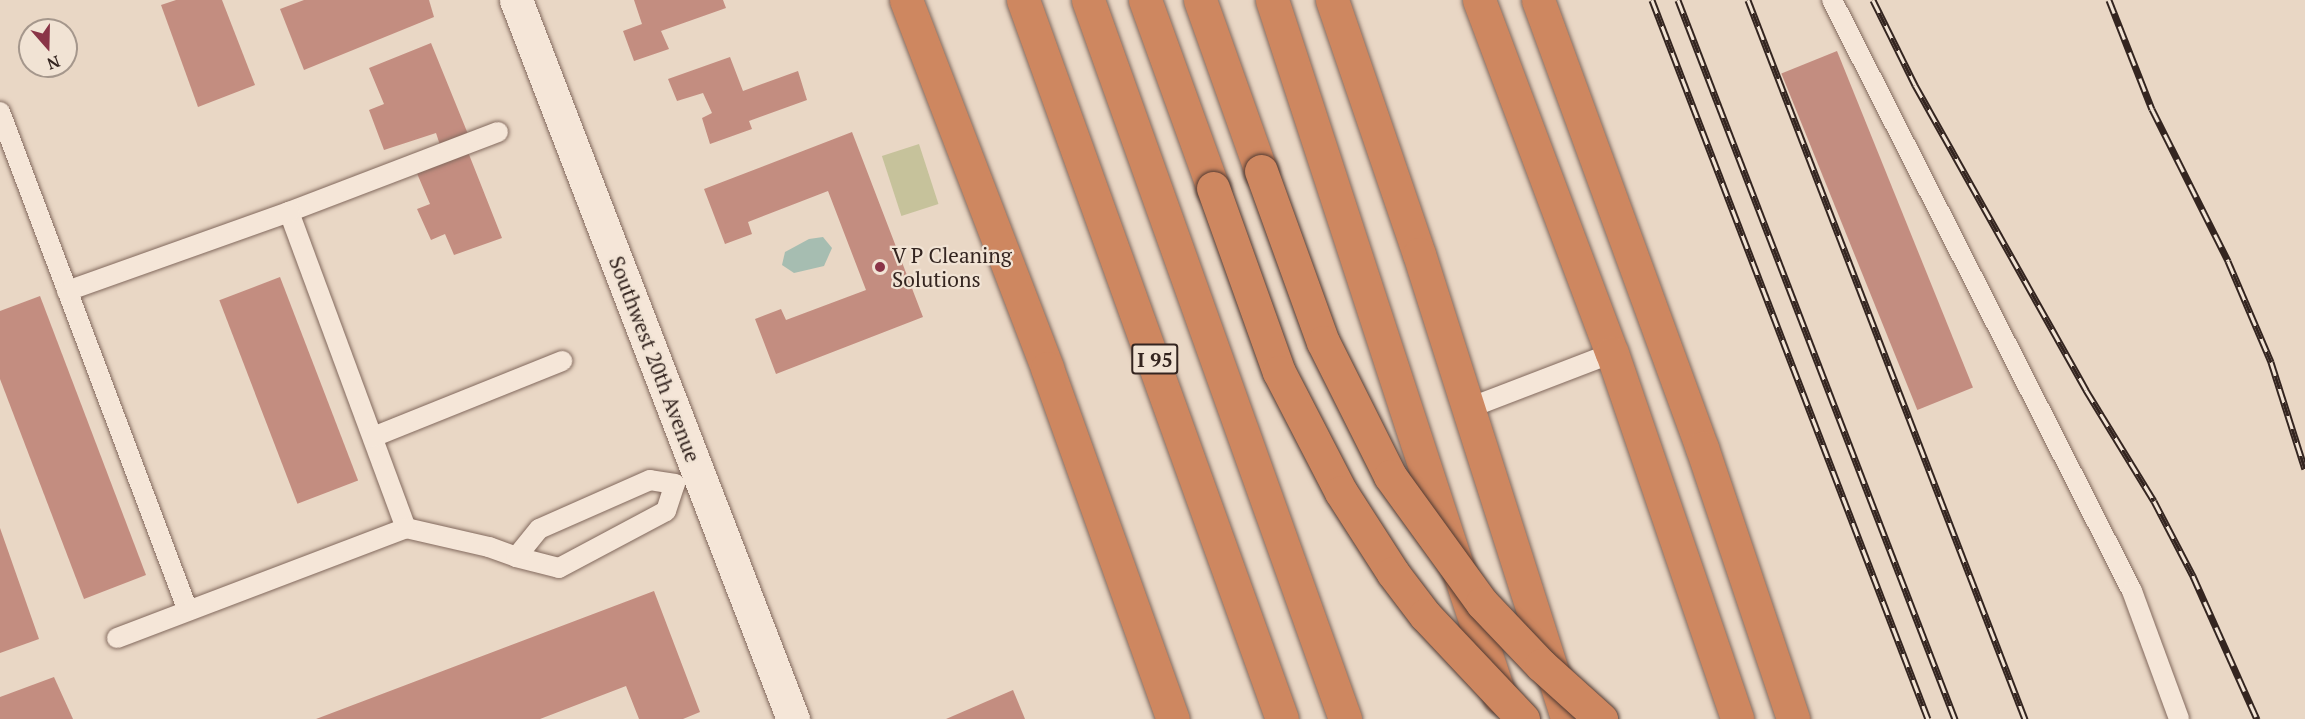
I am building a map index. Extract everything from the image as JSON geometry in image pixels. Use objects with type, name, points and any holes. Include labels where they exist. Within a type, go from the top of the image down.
[{"type":"highway","points":[[906,0],[1047,368],[1173,719]]},
{"type":"highway","name":"I 95","points":[[1023,0],[1282,719]]},
{"type":"highway","points":[[1088,0],[1345,719]]},
{"type":"highway","points":[[1145,0],[1279,372],[1335,482],[1419,606],[1523,719]]},
{"type":"highway","points":[[1200,0],[1323,342],[1389,476],[1482,603],[1541,665],[1601,719]]},
{"type":"highway","points":[[1272,0],[1507,719]]},
{"type":"highway","points":[[1332,0],[1469,408],[1567,719]]},
{"type":"highway","points":[[1479,0],[1612,353],[1737,719]]},
{"type":"highway","points":[[1538,0],[1686,404],[1793,719]]},
{"type":"street","name":"Southwest 20th Avenue","points":[[516,0],[688,482],[793,719]]},
{"type":"lane","points":[[1832,0],[2132,591],[2179,719]]},
{"type":"lane","points":[[0,112],[188,611]]},
{"type":"lane","points":[[67,291],[288,212],[498,132]]},
{"type":"lane","points":[[288,212],[406,528]]},
{"type":"lane","points":[[1469,408],[1612,353]]},
{"type":"lane","points":[[373,437],[562,361]]},
{"type":"lane","points":[[516,557],[539,530],[650,480],[688,482]]},
{"type":"lane","points":[[117,638],[406,528],[559,568],[666,511],[688,482]]},
{"type":"shaded area","points":[[919,144],[938,204],[901,216],[882,156]]},
{"type":"shaded area","points":[[823,237],[832,248],[824,266],[794,273],[782,265],[785,252],[809,239]]},
{"type":"building","points":[[176,0],[222,0],[255,85],[198,107],[161,5]]},
{"type":"building","points":[[304,0],[429,0],[434,17],[304,70],[280,9]]},
{"type":"building","points":[[634,0],[723,0],[726,8],[661,31],[669,49],[634,61],[623,31],[642,24]]},
{"type":"building","points":[[431,43],[470,139],[441,148],[436,133],[384,150],[369,110],[384,104],[369,68]]},
{"type":"building","points":[[1837,51],[1973,388],[1917,410],[1781,73]]},
{"type":"building","points":[[730,57],[743,91],[798,71],[807,100],[749,121],[752,129],[710,144],[702,118],[712,113],[703,93],[677,101],[668,79]]},
{"type":"building","name":"V P Cleaning Solutions","points":[[852,132],[923,317],[776,374],[755,319],[781,309],[786,320],[866,290],[828,191],[748,222],[752,234],[725,244],[704,189]]},
{"type":"building","points":[[468,152],[502,238],[454,255],[445,234],[431,240],[417,209],[430,204],[416,171]]},
{"type":"building","points":[[280,277],[358,481],[297,504],[219,300]]},
{"type":"building","points":[[40,296],[146,575],[84,599],[0,379],[0,311]]},
{"type":"building","points":[[0,528],[39,639],[0,653]]},
{"type":"building","points":[[654,591],[700,712],[683,719],[639,719],[626,686],[540,719],[316,719]]},
{"type":"building","points":[[54,677],[73,719],[0,719],[0,697]]},
{"type":"building","points":[[1013,690],[1025,719],[946,719]]},
{"type":"railway","points":[[1652,0],[1928,719]]},
{"type":"railway","points":[[1678,0],[1955,719]]},
{"type":"railway","points":[[1748,0],[2025,719]]},
{"type":"railway","points":[[1873,0],[1915,85],[2086,390],[2154,501],[2193,576],[2257,719]]},
{"type":"railway","points":[[2109,0],[2152,109],[2228,261],[2271,362],[2305,469]]},
{"type":"place","name":"V P Cleaning Solutions","points":[[880,267]]}]
